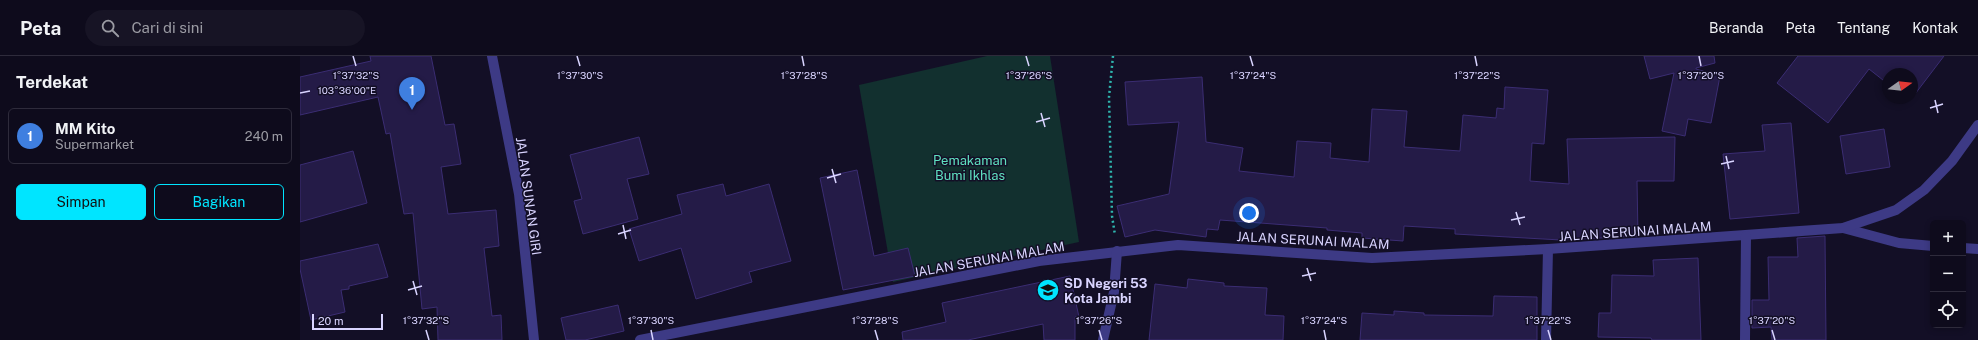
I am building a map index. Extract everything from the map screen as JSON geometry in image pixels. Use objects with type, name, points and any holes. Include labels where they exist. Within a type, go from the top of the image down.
[{"type":"street","name":"JALAN SUNAN GIRI","points":[[492,56],[519,194],[534,340]]},
{"type":"street","name":"JALAN SERUNAI MALAM","points":[[640,340],[1039,261],[1178,245],[1372,258],[1548,250],[1843,228],[1896,210],[1924,190],[1952,161],[1978,125]]},
{"type":"street","points":[[1843,228],[1899,243],[1930,246]]},
{"type":"street","points":[[1745,340],[1746,236]]},
{"type":"street","points":[[1966,248],[1978,249]]},
{"type":"street","points":[[1546,340],[1548,250]]},
{"type":"street","points":[[1103,340],[1114,292],[1117,251]]},
{"type":"path","points":[[1112,56],[1109,97],[1112,216],[1117,251]]},
{"type":"green space","name":"Pemakaman Bumi Ikhlas","points":[[987,56],[1050,56],[1079,242],[893,282],[859,85]]},
{"type":"building","points":[[370,56],[431,56],[445,125],[454,124],[461,164],[441,167],[448,214],[496,210],[499,246],[484,248],[492,316],[501,315],[502,340],[438,340],[437,307],[422,309],[413,213],[404,214],[390,133],[386,134],[378,97],[300,115],[300,77],[371,61]]},
{"type":"building","points":[[1644,56],[1714,56],[1715,63],[1696,68],[1720,76],[1711,123],[1688,119],[1685,136],[1662,131],[1674,73],[1650,79]]},
{"type":"building","points":[[1798,56],[1944,56],[1918,90],[1918,68],[1882,68],[1882,79],[1869,69],[1828,123],[1777,83]]},
{"type":"building","points":[[1202,77],[1206,142],[1243,148],[1239,171],[1294,177],[1297,141],[1331,143],[1330,158],[1369,162],[1372,109],[1407,111],[1404,147],[1460,151],[1463,115],[1496,118],[1497,108],[1504,109],[1505,87],[1548,90],[1544,144],[1532,143],[1530,181],[1569,184],[1567,139],[1675,137],[1674,181],[1637,181],[1638,236],[1561,240],[1455,234],[1455,229],[1404,226],[1403,241],[1362,238],[1362,233],[1327,230],[1327,228],[1220,220],[1218,230],[1207,229],[1206,237],[1155,230],[1125,237],[1117,206],[1169,194],[1179,122],[1128,125],[1125,82]]},
{"type":"building","points":[[1791,123],[1799,213],[1730,219],[1723,154],[1765,151],[1762,125]]},
{"type":"building","points":[[1884,129],[1890,167],[1846,174],[1840,136]]},
{"type":"building","points":[[639,137],[649,174],[627,179],[638,219],[583,234],[574,201],[582,199],[570,155]]},
{"type":"building","points":[[353,151],[367,203],[300,222],[300,165]]},
{"type":"building","points":[[857,170],[874,256],[908,248],[915,276],[843,290],[820,178]]},
{"type":"building","points":[[723,184],[726,196],[769,184],[791,261],[749,272],[752,282],[696,299],[681,248],[639,261],[629,229],[682,214],[677,195]]},
{"type":"building","points":[[1825,236],[1826,340],[1772,340],[1771,327],[1752,328],[1752,300],[1769,300],[1768,257],[1798,257],[1797,238]]},
{"type":"building","points":[[378,244],[388,277],[349,286],[349,289],[341,290],[345,312],[311,320],[300,269],[300,261]]},
{"type":"building","points":[[1698,258],[1701,340],[1652,340],[1651,338],[1598,337],[1599,313],[1611,313],[1612,275],[1654,276],[1653,260]]},
{"type":"building","name":"SD Negeri 53 Kota Jambi","points":[[1070,276],[1079,317],[1075,317],[1075,340],[1044,340],[1043,324],[968,340],[903,340],[902,332],[946,322],[942,303]]},
{"type":"building","points":[[1188,279],[1224,283],[1224,286],[1267,288],[1265,315],[1284,316],[1283,340],[1149,340],[1155,284],[1187,288]]},
{"type":"building","points":[[1494,296],[1537,297],[1537,340],[1360,340],[1362,313],[1394,315],[1394,311],[1424,313],[1424,315],[1493,316]]},
{"type":"building","points":[[618,305],[624,331],[585,340],[566,340],[561,318]]},
{"type":"place","name":"MM Kito","points":[[412,110]]},
{"type":"place","name":"SD Negeri 53 Kota Jambi","points":[[1048,290]]}]
